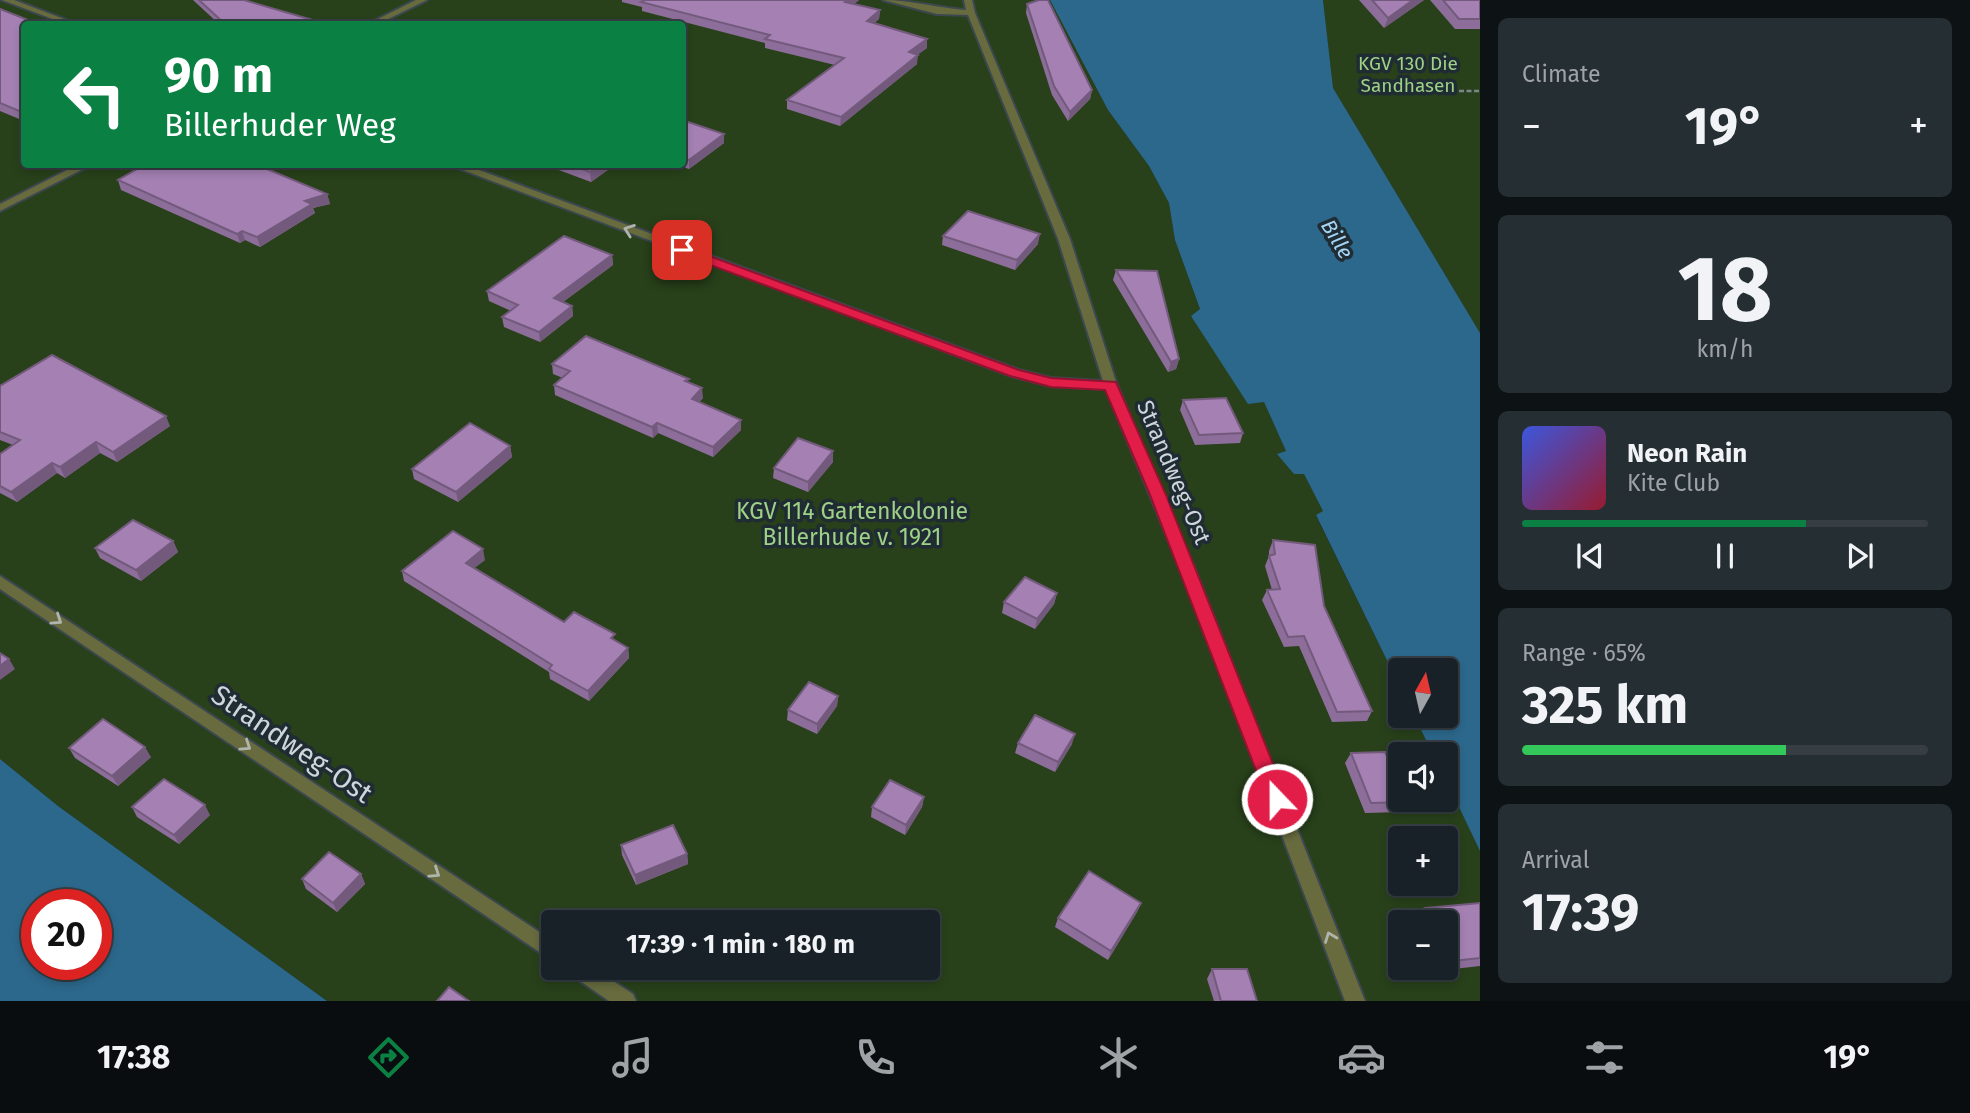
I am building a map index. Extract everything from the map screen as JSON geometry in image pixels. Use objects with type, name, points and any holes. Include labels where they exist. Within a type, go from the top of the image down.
[{"type":"lane","points":[[6,0],[65,21]]},
{"type":"lane","points":[[378,21],[423,0]]},
{"type":"lane","points":[[887,0],[937,11],[971,13]]},
{"type":"lane","name":"Strandweg-Ost","points":[[968,0],[1064,239],[1111,385],[1188,570],[1355,1001]]},
{"type":"lane","points":[[0,208],[80,168]]},
{"type":"lane","points":[[463,168],[1015,373],[1051,382],[1111,385]]},
{"type":"lane","name":"Strandweg-Ost","points":[[0,582],[541,944]]},
{"type":"lane","points":[[594,980],[626,1001]]},
{"type":"path","points":[[1399,91],[1480,91]]},
{"type":"green space","name":"KGV 114 Gartenkolonie Billerhude v. 1921","points":[[0,0],[1050,0],[1108,110],[1149,166],[1169,203],[1175,240],[1200,309],[1191,316],[1264,402],[1286,451],[1278,454],[1294,474],[1304,474],[1323,511],[1316,516],[1388,663],[1388,728],[1420,728],[1427,742],[1388,742],[1388,812],[1458,812],[1458,805],[1480,851],[1480,1001],[327,1001],[58,806],[0,759]]},
{"type":"green space","name":"KGV 130 Die Sandhasen","points":[[1323,0],[1480,0],[1480,333],[1333,88]]},
{"type":"water","name":"Bille","points":[[1050,0],[1323,0],[1333,88],[1480,333],[1480,851],[1458,805],[1458,742],[1427,742],[1420,728],[1458,728],[1458,658],[1388,658],[1388,662],[1316,515],[1323,511],[1304,474],[1294,474],[1277,454],[1286,451],[1264,402],[1248,404],[1191,316],[1200,309],[1175,240],[1169,203],[1149,166],[1108,110]]},
{"type":"water","points":[[0,759],[58,806],[327,1001],[0,1001]]},
{"type":"building","points":[[199,0],[244,0],[309,19],[301,21],[222,21]]},
{"type":"building","points":[[848,0],[845,2],[880,10],[867,21],[927,39],[909,52],[918,55],[841,117],[787,100],[844,58],[765,39],[770,35],[641,2]]},
{"type":"building","points":[[1048,0],[1092,90],[1070,112],[1054,86],[1027,4]]},
{"type":"building","points":[[1372,0],[1413,0],[1388,18]]},
{"type":"building","points":[[1443,0],[1480,0],[1480,19],[1459,19]]},
{"type":"building","points":[[0,9],[30,21],[21,21],[21,112],[0,103]]},
{"type":"building","points":[[686,121],[724,134],[689,160],[686,159]]},
{"type":"building","points":[[139,168],[265,168],[327,194],[305,201],[312,204],[257,237],[242,231],[237,234],[118,180]]},
{"type":"building","points":[[580,168],[596,168],[590,172]]},
{"type":"building","points":[[968,211],[1040,234],[1017,260],[943,236]]},
{"type":"building","points":[[564,236],[612,255],[554,298],[572,306],[539,332],[502,317],[518,305],[487,291]]},
{"type":"building","points":[[1116,270],[1157,271],[1179,359],[1171,362]]},
{"type":"building","points":[[586,336],[689,379],[685,381],[702,388],[692,399],[741,420],[713,447],[657,423],[652,427],[554,385],[570,371],[552,364]]},
{"type":"building","points":[[52,355],[166,416],[113,452],[96,442],[60,467],[52,463],[11,492],[0,486],[0,454],[20,440],[0,432],[0,386]]},
{"type":"building","points":[[1226,398],[1243,433],[1199,435],[1183,400]]},
{"type":"building","points":[[470,423],[510,446],[456,492],[412,469]]},
{"type":"building","points":[[798,438],[833,451],[808,482],[774,468]]},
{"type":"building","points":[[133,520],[173,541],[136,570],[95,548]]},
{"type":"building","points":[[453,531],[483,549],[466,563],[564,622],[574,612],[615,634],[611,638],[628,648],[588,691],[549,669],[552,665],[402,571]]},
{"type":"building","points":[[1273,540],[1315,545],[1324,606],[1372,711],[1337,712],[1304,636],[1288,637],[1267,590],[1280,589],[1269,556],[1275,554]]},
{"type":"building","points":[[1025,577],[1057,593],[1037,619],[1004,602]]},
{"type":"building","points":[[0,653],[9,659],[0,666]]},
{"type":"building","points":[[809,682],[838,696],[817,724],[788,710]]},
{"type":"building","points":[[1035,715],[1075,734],[1058,762],[1018,743]]},
{"type":"building","points":[[103,719],[145,747],[112,776],[69,748]]},
{"type":"building","points":[[1385,752],[1388,759],[1388,803],[1371,803],[1351,753]]},
{"type":"building","points":[[164,779],[205,805],[174,835],[132,807]]},
{"type":"building","points":[[890,780],[924,797],[906,825],[872,807]]},
{"type":"building","points":[[673,825],[687,854],[635,875],[621,845]]},
{"type":"building","points":[[329,852],[361,874],[333,903],[302,879]]},
{"type":"building","points":[[1089,871],[1141,903],[1111,951],[1058,918]]},
{"type":"building","points":[[1480,903],[1480,958],[1458,960],[1458,910],[1425,908]]},
{"type":"building","points":[[1212,969],[1247,969],[1257,1001],[1221,1001]]},
{"type":"building","points":[[449,987],[469,1001],[437,1001]]},
{"type":"route","points":[[682,250],[1015,373],[1051,382],[1111,385],[1158,495],[1277,799]]}]
